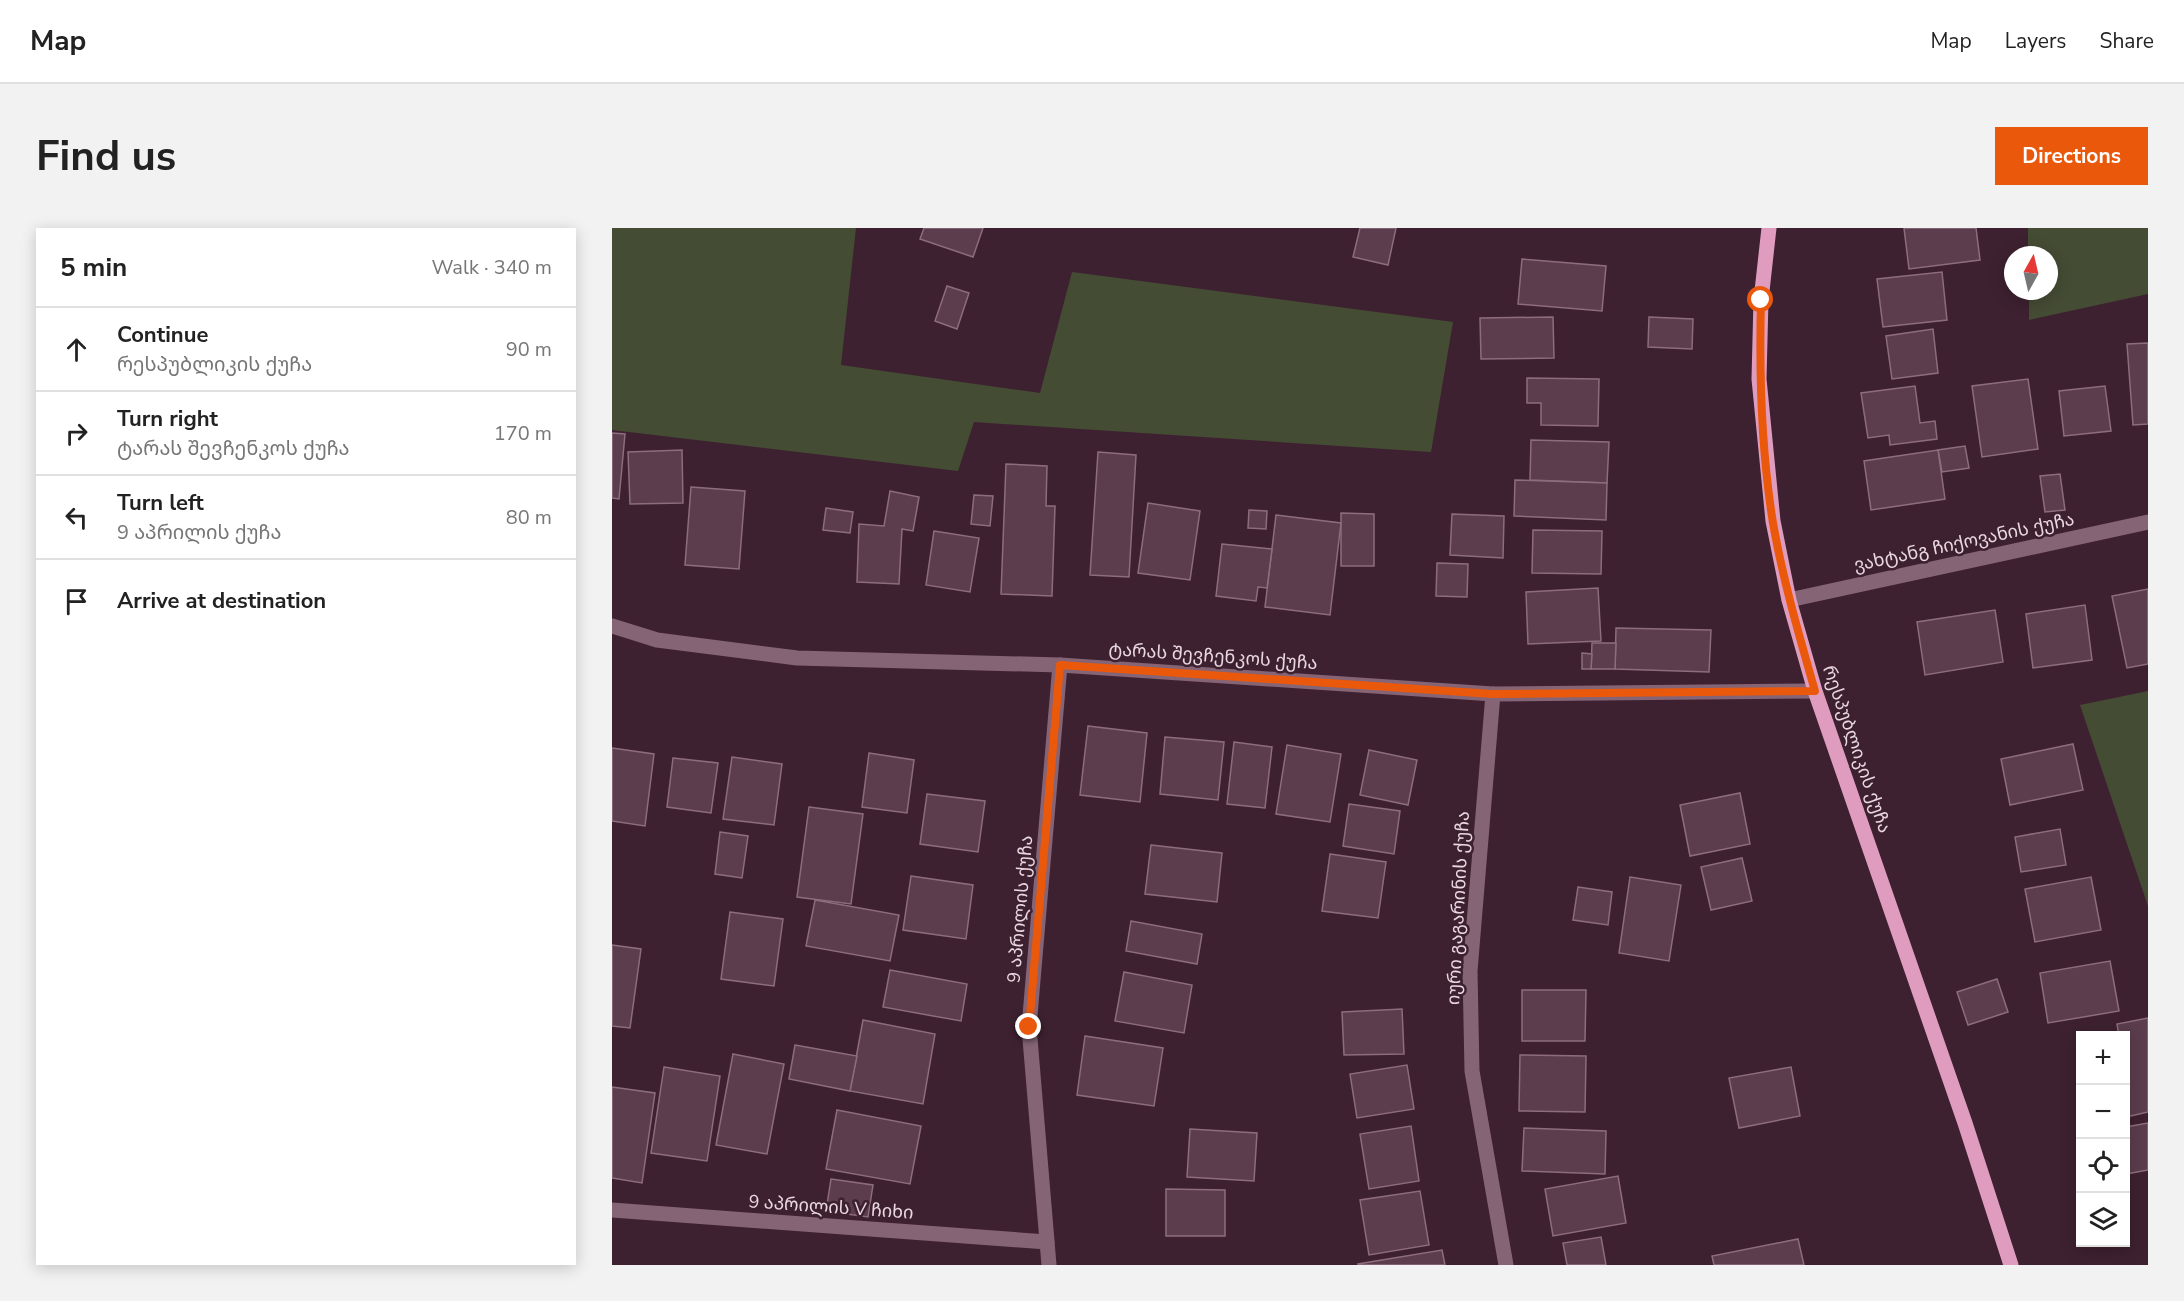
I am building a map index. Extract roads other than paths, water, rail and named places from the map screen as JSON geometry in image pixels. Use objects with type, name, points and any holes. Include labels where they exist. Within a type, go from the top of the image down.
[{"type":"main road","name":"რესპუბლიკის ქუჩა","points":[[1769,228],[1761,300],[1759,379],[1773,521],[1789,600],[1815,691],[1965,1123],[2011,1265]]},
{"type":"street","name":"ვახტანგ ჩიქოვანის ქუჩა","points":[[1789,600],[2148,522]]},
{"type":"street","name":"ტარას შევჩენკოს ქუჩა","points":[[612,626],[657,640],[797,658],[1060,665],[1492,694],[1815,691]]},
{"type":"street","name":"9 აპრილის ქუჩა","points":[[1049,1265],[1029,1027],[1060,665]]},
{"type":"street","name":"იური გაგარინის ქუჩა","points":[[1492,694],[1470,971],[1472,1071],[1506,1265]]},
{"type":"street","name":"9 აპრილის V ჩიხი","points":[[612,1210],[1047,1242]]}]
